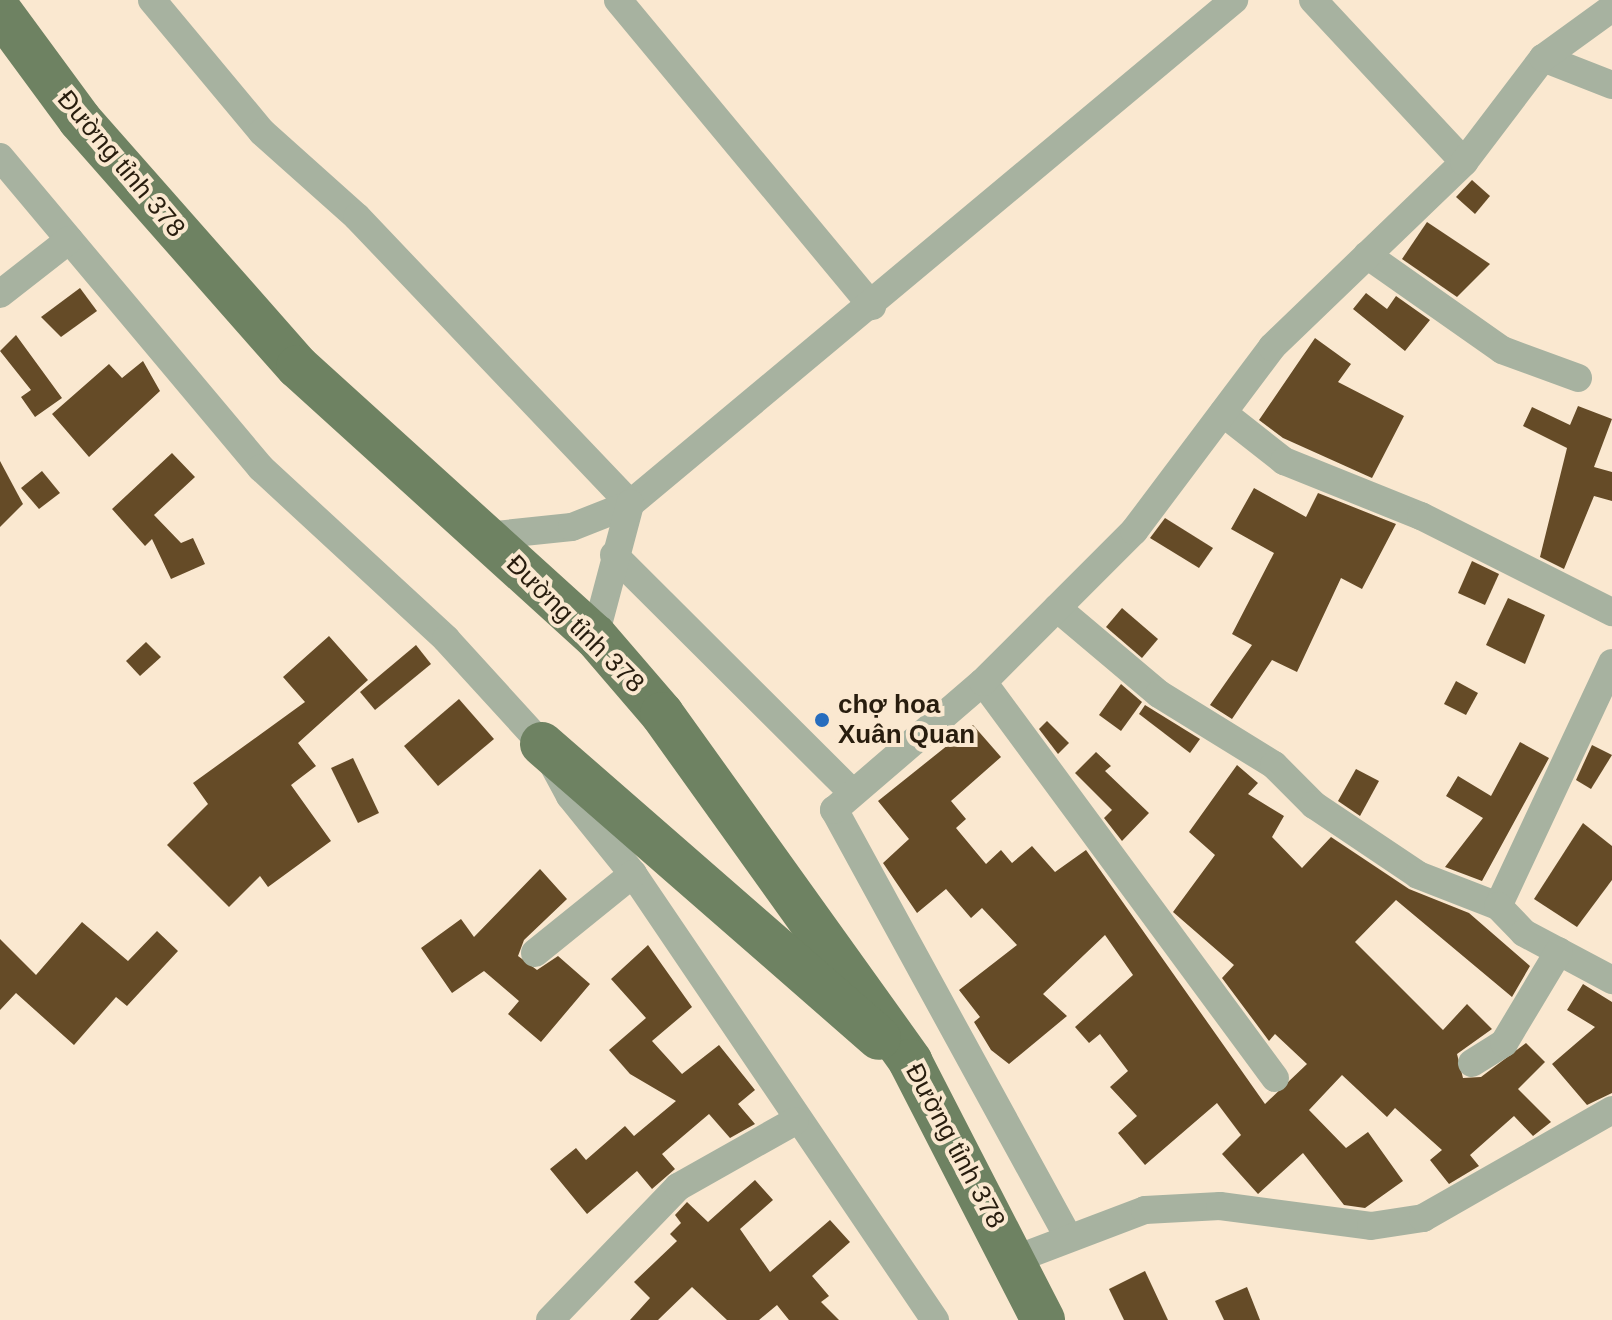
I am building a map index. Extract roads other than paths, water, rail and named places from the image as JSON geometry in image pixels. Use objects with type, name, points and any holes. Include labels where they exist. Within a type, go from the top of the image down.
[{"type":"main road","name":"Đường tỉnh 378","points":[[0,11],[80,120],[298,367],[595,636],[706,772],[910,1061],[1016,1259],[1043,1320]]},
{"type":"main road","points":[[542,744],[830,1003],[910,1061]]},
{"type":"street","points":[[152,0],[262,132],[357,217],[630,504]]},
{"type":"street","points":[[618,0],[872,306]]},
{"type":"street","points":[[486,536],[572,527],[630,504],[872,306],[1234,0]]},
{"type":"street","points":[[1313,0],[1464,162]]},
{"type":"street","points":[[1067,1235],[834,810],[983,682],[1134,531],[1272,347],[1464,162],[1543,58],[1612,8]]},
{"type":"street","points":[[1543,58],[1612,85]]},
{"type":"street","points":[[0,157],[261,468],[446,639],[542,744],[570,796],[633,874],[795,1121],[935,1320]]},
{"type":"street","points":[[0,294],[69,240]]},
{"type":"street","points":[[1367,255],[1502,350],[1578,378]]},
{"type":"street","points":[[1223,413],[1284,461],[1421,516],[1612,612]]},
{"type":"street","points":[[595,636],[630,504]]},
{"type":"street","points":[[614,555],[853,793]]},
{"type":"street","points":[[1057,608],[1159,694],[1274,765],[1327,814],[1418,875],[1498,906],[1524,933],[1559,951],[1608,969]]},
{"type":"street","points":[[1498,906],[1612,663]]},
{"type":"street","points":[[983,682],[1275,1078]]},
{"type":"street","points":[[535,953],[633,874]]},
{"type":"street","points":[[1472,1063],[1504,1043],[1559,951]]},
{"type":"street","points":[[1016,1259],[1067,1235],[1145,1210],[1205,1207],[1371,1226],[1423,1218],[1612,1110]]},
{"type":"street","points":[[550,1320],[678,1187],[795,1121]]},
{"type":"place","name":"chợ hoa Xuân Quan","points":[[822,720]]}]
